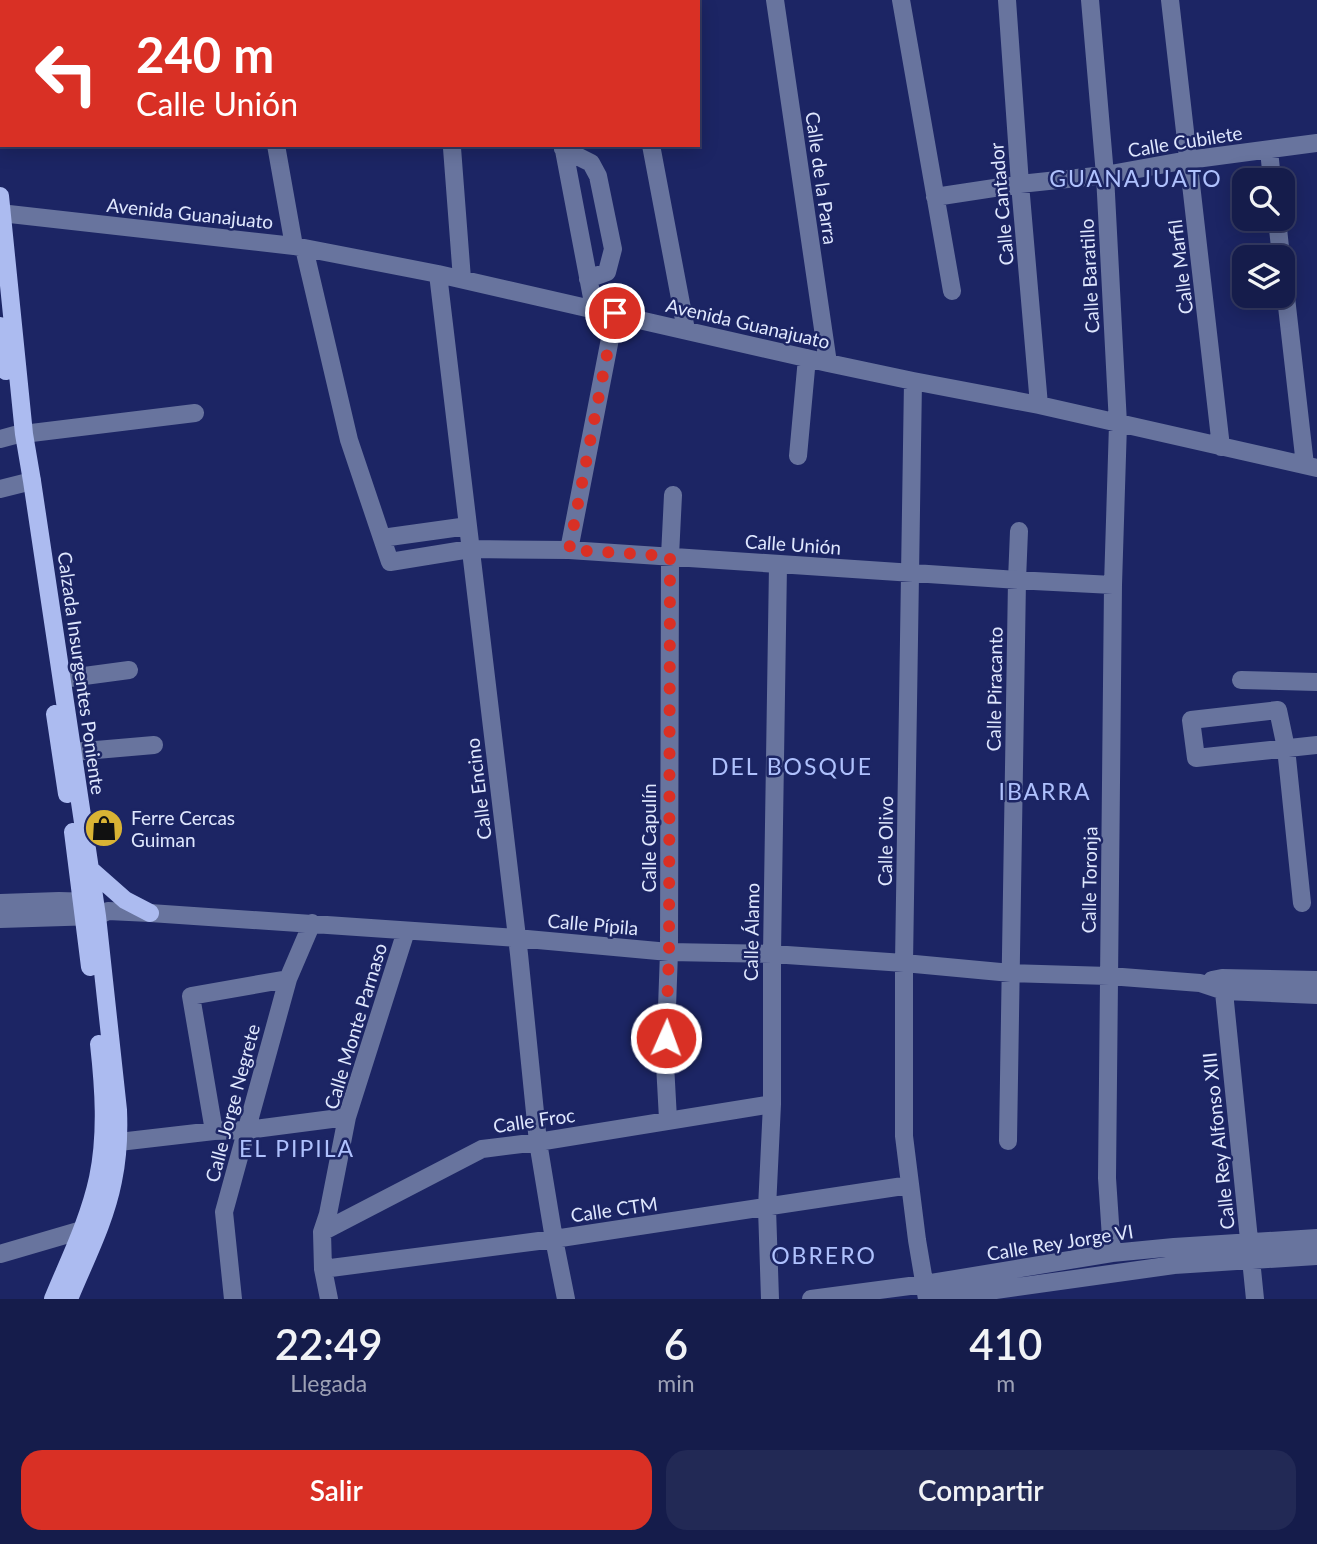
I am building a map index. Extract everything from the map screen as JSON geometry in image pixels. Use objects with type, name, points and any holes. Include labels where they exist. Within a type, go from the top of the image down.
[{"type":"main road","name":"Calzada Insurgentes Poniente","points":[[1,207],[13,436]]},
{"type":"main road","name":"Calzada Insurgentes Poniente","points":[[0,326],[13,436],[27,482],[62,679],[73,752],[78,828],[91,870],[105,1048],[105,1122],[91,1229],[69,1299]]},
{"type":"main road","name":"Calzada Insurgentes Poniente","points":[[27,482],[78,828],[93,909]]},
{"type":"main road","points":[[91,870],[125,900],[150,913]]},
{"type":"main road","name":"Calzada Insurgentes Poniente","points":[[53,1299],[113,1182],[119,1142],[118,1110],[105,1048]]},
{"type":"street","name":"Calle de la Parra","points":[[775,0],[828,363]]},
{"type":"street","points":[[901,0],[952,291]]},
{"type":"street","name":"Calle Cantador","points":[[1007,0],[1039,405]]},
{"type":"street","name":"Calle Baratillo","points":[[1090,0],[1105,176],[1118,424]]},
{"type":"street","name":"Calle Marfil","points":[[1170,0],[1222,447]]},
{"type":"street","name":"Calle Cubilete","points":[[935,197],[1020,184],[1105,176],[1188,160],[1317,143]]},
{"type":"street","points":[[276,147],[299,247],[349,440],[382,538],[468,526]]},
{"type":"street","points":[[563,147],[591,163],[598,176],[613,249],[607,272],[588,279]]},
{"type":"street","points":[[563,147],[594,309]]},
{"type":"street","points":[[652,147],[686,330]]},
{"type":"street","points":[[452,148],[462,279]]},
{"type":"street","points":[[1269,149],[1271,168]]},
{"type":"street","name":"Avenida Guanajuato","points":[[1,207],[299,247],[438,274],[828,363],[1039,405],[1311,467]]},
{"type":"street","name":"Calle Encino","points":[[438,274],[519,954],[538,1142],[566,1299]]},
{"type":"street","points":[[1288,308],[1311,467]]},
{"type":"street","points":[[569,550],[615,313]]},
{"type":"street","points":[[798,456],[807,358]]},
{"type":"street","name":"Calle Olivo","points":[[913,381],[904,1136],[917,1240],[928,1294]]},
{"type":"street","points":[[13,436],[195,413]]},
{"type":"street","name":"Calle Toronja","points":[[1112,1253],[1107,1178],[1113,585],[1118,424]]},
{"type":"street","points":[[0,489],[27,482]]},
{"type":"street","name":"Calle Capulín","points":[[668,1119],[665,1064],[669,952],[670,556],[673,495]]},
{"type":"street","name":"Calle Piracanto","points":[[1009,1141],[1019,531]]},
{"type":"street","name":"Calle Unión","points":[[382,538],[390,562],[470,549],[569,550],[1113,585]]},
{"type":"street","name":"Calle Álamo","points":[[770,1299],[767,1208],[772,1104],[778,565]]},
{"type":"street","points":[[62,679],[129,670]]},
{"type":"street","points":[[1241,680],[1317,682]]},
{"type":"street","points":[[1302,903],[1286,748],[1278,710],[1191,720],[1196,758],[1286,748],[1317,744]]},
{"type":"street","points":[[73,752],[154,745]]},
{"type":"street","name":"Calle Pípila","points":[[0,903],[312,923],[669,952],[772,954],[1011,973],[1223,984]]},
{"type":"street","name":"Calle Pípila","points":[[0,919],[93,909]]},
{"type":"street","name":"Calle Jorge Negrete","points":[[233,1299],[224,1212],[288,979],[312,923]]},
{"type":"street","name":"Calle Monte Parnaso","points":[[329,1299],[323,1269],[321,1232],[328,1214],[348,1117],[406,931]]},
{"type":"street","points":[[214,1131],[191,996],[288,979]]},
{"type":"street","points":[[1223,984],[1317,980]]},
{"type":"street","points":[[1223,984],[1317,995]]},
{"type":"street","name":"Calle Rey Alfonso XIII","points":[[1223,984],[1255,1299]]},
{"type":"street","name":"Calle Froc","points":[[321,1232],[482,1149],[772,1104]]},
{"type":"street","points":[[119,1142],[348,1117]]},
{"type":"street","name":"Calle CTM","points":[[323,1269],[767,1208],[910,1185]]},
{"type":"street","points":[[0,1254],[91,1229]]},
{"type":"street","name":"Calle Rey Jorge VI","points":[[811,1299],[928,1294],[1174,1265],[1317,1238]]},
{"type":"street","name":"Calle Rey Jorge VI","points":[[928,1294],[1112,1253],[1174,1247],[1317,1256]]},
{"type":"place","name":"Ferre Cercas Guiman","points":[[104,828]]},
{"type":"district","name":"GUANAJUATO","points":[[1136,178]]},
{"type":"district","name":"DEL BOSQUE","points":[[792,766]]},
{"type":"district","name":"IBARRA","points":[[1045,791]]},
{"type":"district","name":"EL PIPILA","points":[[297,1148]]},
{"type":"district","name":"OBRERO","points":[[824,1255]]},
{"type":"route","points":[[615,313],[569,550],[670,556],[669,952],[666,1038]]}]
